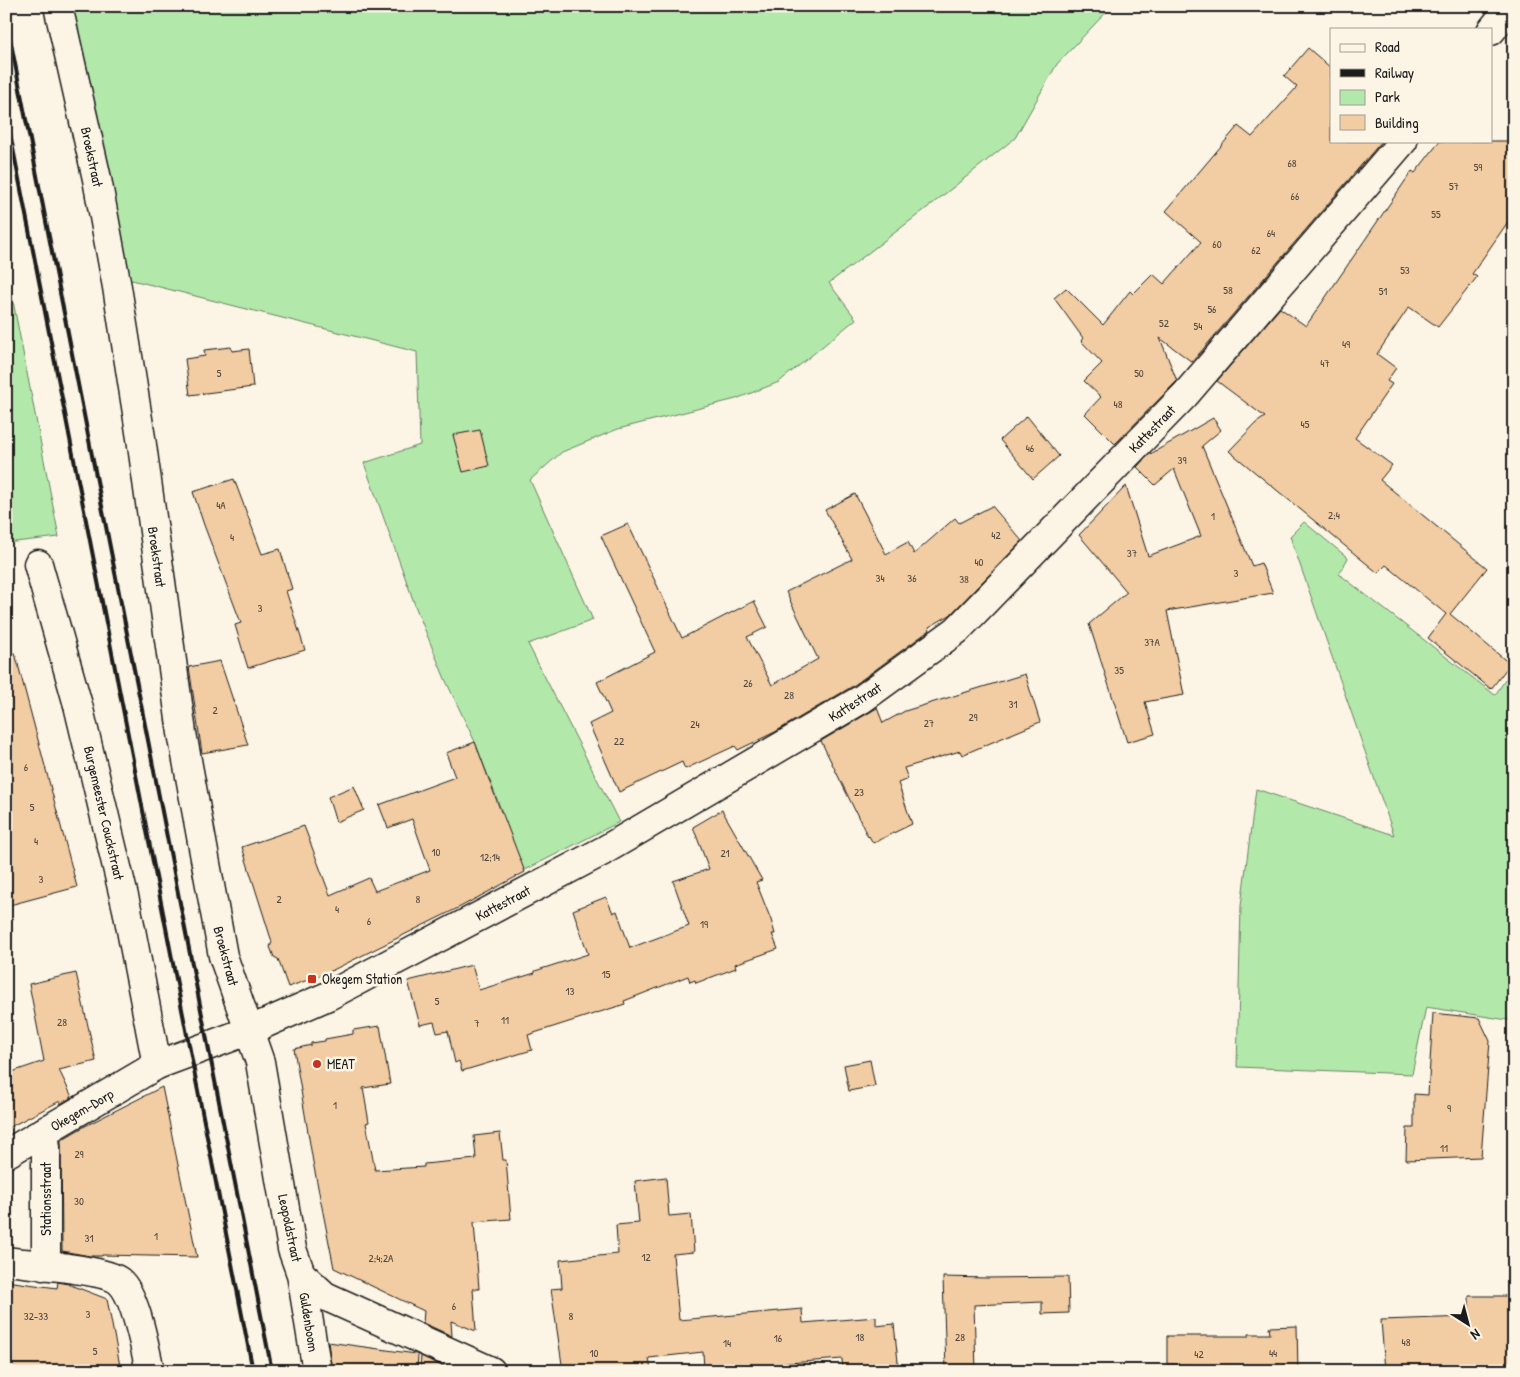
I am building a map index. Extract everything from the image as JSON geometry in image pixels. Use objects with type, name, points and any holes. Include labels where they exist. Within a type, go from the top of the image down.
[{"type":"street","name":"Broekstraat","points":[[58,6],[97,179],[117,287],[141,438],[183,743],[223,956],[248,1031]]},
{"type":"street","points":[[1492,30],[1511,6]]},
{"type":"street","name":"Kattestraat","points":[[158,1065],[248,1031],[328,996],[603,851],[862,699],[957,630],[1185,394],[1402,142]]},
{"type":"street","name":"Burgemeester Couckstraat","points":[[38,564],[78,705],[127,909],[158,1065]]},
{"type":"street","name":"Leopoldstraat","points":[[248,1031],[260,1062],[292,1250],[301,1274],[325,1296],[491,1371]]},
{"type":"street","name":"Okegem-Dorp","points":[[6,1154],[158,1065]]},
{"type":"street","name":"Stationsstraat","points":[[43,1266],[46,1252],[46,1148],[44,1132]]},
{"type":"street","points":[[6,1261],[100,1273],[119,1281],[131,1298],[142,1334],[150,1371]]},
{"type":"street","name":"Guldenboom","points":[[301,1274],[317,1371]]},
{"type":"green space","points":[[62,6],[1112,6],[1057,64],[1015,138],[829,283],[856,319],[779,382],[736,399],[618,429],[562,452],[530,480],[593,620],[528,644],[619,822],[312,979],[502,812],[475,742],[445,679],[416,608],[364,463],[420,445],[417,352],[124,278]]},
{"type":"green space","points":[[6,265],[59,537],[6,543]]},
{"type":"green space","points":[[1304,522],[1348,558],[1339,574],[1495,695],[1514,667],[1514,1021],[1426,1007],[1412,1074],[1237,1067],[1241,906],[1256,789],[1394,835],[1290,536]]},
{"type":"building","points":[[1308,48],[1330,67],[1330,142],[1381,142],[1192,362],[1160,338],[1177,381],[1115,444],[1085,414],[1101,397],[1084,381],[1102,363],[1081,341],[1083,338],[1054,298],[1066,288],[1103,325],[1130,291],[1133,294],[1153,274],[1164,284],[1201,242],[1166,211],[1238,126],[1252,137],[1297,87],[1284,76]]},
{"type":"building","points":[[1514,141],[1514,213],[1472,274],[1477,277],[1438,327],[1409,307],[1377,354],[1396,368],[1387,381],[1392,384],[1355,438],[1392,465],[1380,480],[1487,568],[1450,614],[1510,664],[1491,689],[1428,638],[1446,614],[1386,565],[1378,573],[1229,451],[1256,423],[1265,417],[1217,381],[1280,308],[1306,326],[1412,171],[1415,173],[1439,142]]},
{"type":"building","points":[[231,347],[232,351],[249,349],[253,387],[190,395],[185,359],[205,356],[204,350]]},
{"type":"building","points":[[1027,416],[1059,456],[1033,479],[1000,440]]},
{"type":"building","points":[[1213,418],[1221,430],[1202,446],[1252,566],[1261,563],[1273,593],[1167,611],[1184,695],[1145,702],[1155,734],[1127,742],[1089,624],[1127,592],[1079,535],[1126,486],[1148,556],[1201,536],[1174,469],[1155,485],[1137,467],[1147,456]]},
{"type":"building","points":[[480,430],[489,466],[463,472],[453,435]]},
{"type":"building","points":[[234,479],[262,554],[280,549],[292,589],[286,591],[305,650],[248,668],[235,625],[241,623],[193,492]]},
{"type":"building","points":[[855,494],[886,554],[908,542],[914,554],[955,518],[959,523],[992,506],[1022,541],[950,615],[929,627],[930,630],[853,686],[775,732],[738,750],[735,746],[685,769],[682,762],[619,792],[589,724],[611,713],[597,682],[655,652],[601,536],[628,524],[682,638],[754,601],[767,627],[747,637],[772,685],[818,659],[786,592],[852,559],[825,510]]},
{"type":"building","points":[[15,653],[77,887],[6,906],[6,654]]},
{"type":"building","points":[[220,661],[248,745],[202,753],[189,667]]},
{"type":"building","points":[[1025,674],[1040,722],[962,755],[960,751],[904,768],[908,779],[898,783],[912,824],[873,843],[868,837],[821,741],[877,708],[883,723],[905,711]]},
{"type":"building","points":[[475,742],[525,872],[462,906],[325,974],[288,987],[278,959],[274,957],[270,947],[272,942],[242,847],[304,826],[330,895],[369,878],[375,891],[430,870],[412,819],[388,828],[379,805],[455,777],[446,753]]},
{"type":"building","points":[[354,786],[364,810],[336,822],[328,797]]},
{"type":"building","points":[[722,810],[762,880],[756,882],[771,920],[775,934],[772,934],[778,949],[735,964],[736,968],[696,983],[695,980],[690,982],[688,976],[624,1001],[625,1004],[528,1035],[532,1050],[462,1071],[459,1061],[455,1063],[448,1031],[437,1033],[434,1022],[420,1025],[408,981],[472,965],[479,990],[588,954],[573,910],[606,897],[613,913],[617,911],[630,948],[689,926],[673,881],[709,869],[693,827]]},
{"type":"building","points":[[76,973],[96,1061],[59,1070],[72,1097],[60,1104],[60,1101],[6,1129],[6,1074],[44,1061],[29,984]]},
{"type":"building","points":[[1433,1013],[1479,1018],[1490,1041],[1481,1157],[1406,1160],[1407,1128],[1414,1128],[1414,1094],[1428,1095]]},
{"type":"building","points":[[380,1026],[390,1084],[363,1088],[369,1122],[366,1123],[375,1170],[424,1167],[424,1164],[476,1159],[474,1136],[500,1133],[503,1160],[506,1160],[511,1219],[474,1222],[479,1289],[473,1289],[476,1331],[451,1321],[452,1336],[423,1323],[424,1311],[334,1268],[313,1162],[294,1049],[311,1045],[311,1043],[325,1041],[325,1039],[353,1034],[353,1030]]},
{"type":"building","points":[[870,1060],[875,1086],[849,1091],[844,1065]]},
{"type":"building","points":[[162,1087],[197,1257],[90,1256],[62,1251],[61,1140]]},
{"type":"building","points":[[666,1177],[669,1216],[691,1214],[694,1252],[673,1254],[679,1320],[802,1309],[803,1323],[876,1317],[876,1326],[894,1324],[899,1371],[843,1371],[842,1359],[775,1364],[775,1371],[704,1369],[703,1352],[649,1358],[651,1371],[563,1371],[551,1289],[562,1288],[560,1260],[618,1254],[616,1225],[639,1223],[635,1181]]},
{"type":"building","points":[[943,1277],[1068,1277],[1069,1313],[1042,1314],[1042,1302],[974,1305],[976,1371],[946,1371]]},
{"type":"building","points":[[6,1281],[57,1288],[58,1282],[107,1299],[121,1371],[10,1371],[9,1362],[6,1362]]},
{"type":"building","points":[[1469,1296],[1514,1296],[1514,1371],[1385,1371],[1381,1320],[1469,1317]]},
{"type":"building","points":[[1297,1326],[1298,1371],[1191,1371],[1191,1365],[1167,1364],[1167,1336],[1249,1336],[1249,1334],[1270,1334],[1269,1327]]},
{"type":"building","points":[[328,1342],[416,1354],[418,1355],[417,1371],[332,1371]]},
{"type":"building","points":[[421,1356],[452,1371],[420,1371]]},
{"type":"railway","points":[[6,18],[272,1371]]},
{"type":"railway","points":[[6,113],[253,1371]]},
{"type":"place","name":"Okegem Station","points":[[312,979]]},
{"type":"place","name":"MEAT","points":[[317,1064]]}]
